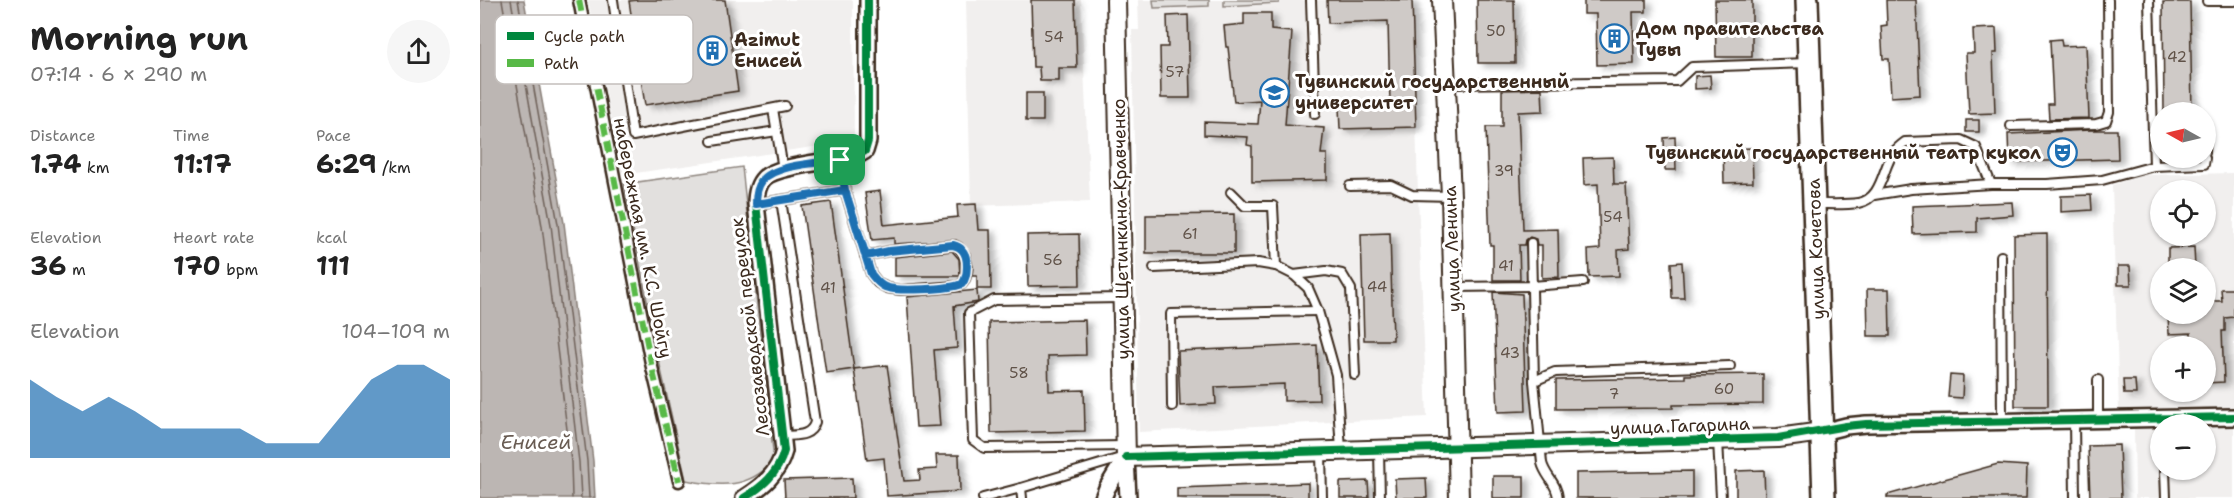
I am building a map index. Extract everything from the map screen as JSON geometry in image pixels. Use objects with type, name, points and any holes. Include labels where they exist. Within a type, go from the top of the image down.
[{"type":"main road","name":"улица Кочетова","points":[[1808,0],[1824,498]]},
{"type":"street","name":"набережная им. К.С. Шойгу","points":[[579,0],[582,15]]},
{"type":"street","name":"Лесозаводской переулок","points":[[744,498],[776,471],[784,451],[756,204],[758,190],[764,178],[783,169],[859,156],[865,151],[868,144],[868,0]]},
{"type":"street","name":"улица Щетинкина-Кравченко","points":[[1116,0],[1128,498]]},
{"type":"street","name":"улица Ленина","points":[[1442,0],[1451,196],[1459,498]]},
{"type":"street","name":"набережная им. К.С. Шойгу","points":[[596,84],[651,363],[679,481]]},
{"type":"street","name":"улица Гагарина","points":[[2216,418],[2234,417]]},
{"type":"street","name":"улица Гагарина","points":[[1126,451],[1341,452],[1778,438],[1866,424],[2002,420],[2150,421]]},
{"type":"street","points":[[1103,498],[1126,451]]},
{"type":"lane","points":[[613,0],[615,15]]},
{"type":"lane","points":[[1311,0],[1315,114]]},
{"type":"lane","points":[[2011,126],[2096,124],[2106,121],[2109,112],[2108,0]]},
{"type":"lane","points":[[2149,0],[2152,102]]},
{"type":"lane","points":[[2207,1],[2234,1]]},
{"type":"lane","points":[[1446,84],[1677,81],[1692,67],[1810,63]]},
{"type":"lane","points":[[625,84],[633,136],[785,106]]},
{"type":"lane","points":[[773,109],[783,169]]},
{"type":"lane","points":[[712,141],[777,131]]},
{"type":"lane","points":[[1874,195],[1893,153],[1905,142],[1961,140],[1976,147],[1991,184]]},
{"type":"lane","points":[[840,160],[845,190],[871,274],[878,283],[887,288],[901,290],[957,286],[962,284],[967,275],[962,249],[953,245],[889,251],[866,256]]},
{"type":"lane","points":[[1815,204],[1859,203],[1874,195],[1911,189],[2102,180],[2150,167]]},
{"type":"lane","points":[[1350,186],[1391,185],[1412,195],[1451,196]]},
{"type":"lane","points":[[756,204],[845,190]]},
{"type":"lane","points":[[1231,192],[1245,206],[1273,206],[1276,266]]},
{"type":"lane","points":[[781,200],[815,422],[814,427],[806,434],[783,436]]},
{"type":"lane","points":[[1531,243],[1534,381],[1544,471],[1555,484],[1558,498]]},
{"type":"lane","points":[[2001,256],[2002,420]]},
{"type":"lane","points":[[1154,268],[1258,263],[1276,266],[1294,275],[1308,288],[1318,311],[1336,375],[1341,452]]},
{"type":"lane","points":[[1294,275],[1326,271],[1342,274],[1351,289],[1355,375]]},
{"type":"lane","points":[[1454,287],[1532,286],[1583,282]]},
{"type":"lane","points":[[1122,298],[993,300],[969,314],[973,440],[984,448],[1126,451]]},
{"type":"lane","points":[[1172,406],[1171,314],[1318,311]]},
{"type":"lane","points":[[1534,381],[1555,372],[1730,366]]},
{"type":"lane","points":[[2098,380],[2098,419]]},
{"type":"lane","points":[[2074,420],[2075,498]]},
{"type":"lane","points":[[1718,440],[1721,498]]},
{"type":"lane","points":[[1379,450],[1380,498]]},
{"type":"lane","points":[[983,498],[1021,488],[1126,451]]},
{"type":"lane","points":[[1321,452],[1322,498]]},
{"type":"lane","points":[[2165,480],[2166,498]]},
{"type":"lane","points":[[1021,488],[1022,498]]},
{"type":"shaded area","points":[[588,0],[853,0],[854,141],[622,175],[604,84],[693,84],[693,15],[591,15]]},
{"type":"shaded area","points":[[966,0],[1081,0],[1090,202],[971,206]]},
{"type":"shaded area","points":[[1138,0],[1413,0],[1427,417],[1139,432],[1132,30],[1139,30]]},
{"type":"shaded area","points":[[1153,0],[1209,0],[1209,6],[1154,8]]},
{"type":"shaded area","points":[[1224,0],[1279,0],[1279,3],[1224,6]]},
{"type":"shaded area","points":[[742,167],[774,460],[765,469],[745,481],[734,484],[711,484],[686,480],[659,361],[624,184]]},
{"type":"shaded area","points":[[2234,173],[2234,407],[2119,411],[2112,185],[2143,175]]},
{"type":"shaded area","points":[[2234,426],[2234,498],[2135,498],[2134,429],[2150,428],[2150,480],[2216,480],[2216,427]]},
{"type":"water","name":"Енисей","points":[[480,0],[524,0],[527,15],[495,15],[495,84],[539,84],[564,223],[593,461],[595,498],[480,498]]},
{"type":"building","name":"Azimut Енисей","points":[[725,0],[738,91],[645,105],[642,84],[693,84],[693,15],[631,15],[629,1]]},
{"type":"building","points":[[1031,0],[1075,0],[1077,68],[1059,68],[1059,81],[1040,81],[1039,67],[1033,67]]},
{"type":"building","points":[[1327,0],[1412,0],[1416,127],[1340,129],[1339,107],[1390,105],[1388,21],[1328,23]]},
{"type":"building","points":[[1477,0],[1514,0],[1515,63],[1478,63]]},
{"type":"building","name":"Дом правительства Тувы","points":[[1584,0],[1646,0],[1646,12],[1633,12],[1634,64],[1597,65],[1596,14],[1584,14]]},
{"type":"building","name":"Дом правительства Тувы","points":[[1715,0],[1752,0],[1752,57],[1716,57]]},
{"type":"building","points":[[1886,0],[1916,0],[1920,95],[1891,97],[1889,59],[1883,59],[1881,26],[1887,25]]},
{"type":"building","points":[[2163,2],[2190,2],[2192,102],[2164,102]]},
{"type":"building","points":[[1244,13],[1271,13],[1271,30],[1292,32],[1285,125],[1324,128],[1321,154],[1327,154],[1327,180],[1252,182],[1252,146],[1247,145],[1248,137],[1204,135],[1204,122],[1258,124],[1260,100],[1234,102],[1228,47],[1226,47],[1224,26],[1244,24]]},
{"type":"building","points":[[1188,15],[1190,98],[1161,98],[1160,47],[1168,47],[1167,16]]},
{"type":"building","points":[[1996,28],[1997,53],[1993,53],[1995,113],[1969,114],[1966,53],[1974,53],[1973,29]]},
{"type":"building","points":[[2061,39],[2062,46],[2086,45],[2089,118],[2049,119],[2048,104],[2053,104],[2050,40]]},
{"type":"building","points":[[1710,75],[1711,88],[1695,89],[1695,76]]},
{"type":"building","points":[[1542,89],[1543,111],[1518,112],[1523,230],[1558,229],[1559,277],[1542,278],[1542,245],[1537,245],[1536,239],[1530,237],[1526,240],[1525,245],[1519,245],[1520,280],[1493,280],[1486,127],[1502,127],[1502,90]]},
{"type":"building","points":[[1026,93],[1043,93],[1043,121],[1026,121]]},
{"type":"building","points":[[1966,120],[1979,120],[1979,132],[1966,132]]},
{"type":"building","points":[[2117,130],[2118,159],[2009,162],[2008,134]]},
{"type":"building","points":[[1675,137],[1676,170],[1665,170],[1664,138]]},
{"type":"building","points":[[1752,148],[1753,182],[1724,183],[1723,149]]},
{"type":"building","points":[[1613,157],[1614,184],[1626,184],[1629,249],[1618,250],[1619,276],[1589,277],[1588,250],[1600,249],[1598,184],[1584,185],[1583,158]]},
{"type":"building","points":[[880,191],[884,225],[958,217],[957,205],[976,204],[978,230],[990,230],[991,289],[977,289],[977,276],[972,276],[970,253],[962,243],[956,240],[894,244],[894,238],[872,240],[865,193]]},
{"type":"building","points":[[2091,195],[2092,210],[2061,212],[2061,196]]},
{"type":"building","points":[[831,202],[854,369],[826,373],[802,206]]},
{"type":"building","points":[[2012,202],[2013,215],[1977,218],[1977,232],[1913,234],[1912,206]]},
{"type":"building","points":[[1234,214],[1234,253],[1146,253],[1146,215]]},
{"type":"building","points":[[1390,233],[1393,340],[1364,340],[1361,234]]},
{"type":"building","points":[[1079,234],[1080,285],[1028,286],[1027,235]]},
{"type":"building","points":[[2047,234],[2048,406],[2015,406],[2014,235]]},
{"type":"building","points":[[2194,247],[2195,258],[2168,258],[2168,248]]},
{"type":"building","points":[[952,251],[959,259],[960,276],[895,276],[895,257]]},
{"type":"building","points":[[1682,262],[1684,298],[1672,298],[1671,263]]},
{"type":"building","points":[[2118,266],[2130,266],[2131,285],[2118,285]]},
{"type":"building","points":[[1867,289],[1889,289],[1890,336],[1868,336]]},
{"type":"building","points":[[2221,289],[2234,289],[2234,317],[2225,318],[2225,331],[2222,331],[2224,382],[2216,382],[2216,336],[2191,336],[2191,333],[2169,334],[2168,324],[2216,324],[2216,301],[2222,301]]},
{"type":"building","points":[[977,290],[978,302],[954,306],[957,348],[934,350],[940,426],[916,427],[907,297]]},
{"type":"building","points":[[1493,292],[1522,294],[1526,411],[1498,412]]},
{"type":"building","points":[[1085,320],[1086,355],[1048,356],[1049,391],[1084,390],[1085,431],[991,433],[989,322]]},
{"type":"building","points":[[1317,345],[1319,400],[1284,401],[1284,384],[1215,387],[1216,404],[1180,406],[1178,351]]},
{"type":"building","points":[[887,365],[904,481],[920,480],[919,470],[937,469],[936,455],[959,455],[960,491],[887,496],[884,458],[867,460],[854,369]]},
{"type":"building","points":[[1763,374],[1763,404],[1673,405],[1673,408],[1556,409],[1556,380]]},
{"type":"building","points":[[1950,375],[1963,376],[1962,398],[1948,397]]},
{"type":"building","points":[[2123,380],[2135,380],[2136,394],[2124,394]]},
{"type":"building","points":[[2119,445],[2121,498],[2090,498],[2088,446]]},
{"type":"building","points":[[1998,464],[2027,466],[2026,498],[1887,498],[1887,495]]},
{"type":"building","points":[[1764,470],[1765,498],[1736,498],[1736,471]]},
{"type":"building","points":[[1692,471],[1692,498],[1576,498],[1576,473]]},
{"type":"building","points":[[1493,476],[1524,476],[1524,498],[1493,498]]},
{"type":"building","points":[[852,478],[853,498],[785,498],[784,480]]},
{"type":"building","points":[[1426,478],[1427,498],[1396,498],[1395,479]]},
{"type":"building","points":[[1368,481],[1369,498],[1340,498],[1340,482]]},
{"type":"building","points":[[1308,483],[1308,498],[1177,498],[1177,488]]},
{"type":"marked path","points":[[579,0],[582,15]]},
{"type":"marked path","points":[[596,84],[651,363],[679,481]]},
{"type":"cycle path","points":[[744,498],[769,479],[784,451],[756,204],[757,190],[764,178],[781,170],[855,157],[865,151],[868,141],[868,0]]},
{"type":"cycle path","points":[[1126,457],[1778,438],[1866,424],[2234,417]]},
{"type":"place","name":"Дом правительства Тувы","points":[[1615,39]]},
{"type":"place","name":"Azimut Енисей","points":[[713,50]]},
{"type":"place","name":"Тувинский государственный университет","points":[[1274,92]]},
{"type":"place","name":"Тувинский государственный театр кукол","points":[[2062,153]]},
{"type":"route","points":[[840,160],[790,168],[770,174],[760,184],[756,204],[845,190],[871,274],[878,283],[887,288],[901,290],[962,284],[967,275],[964,254],[958,246],[889,251],[866,256],[845,190],[840,160]]}]
